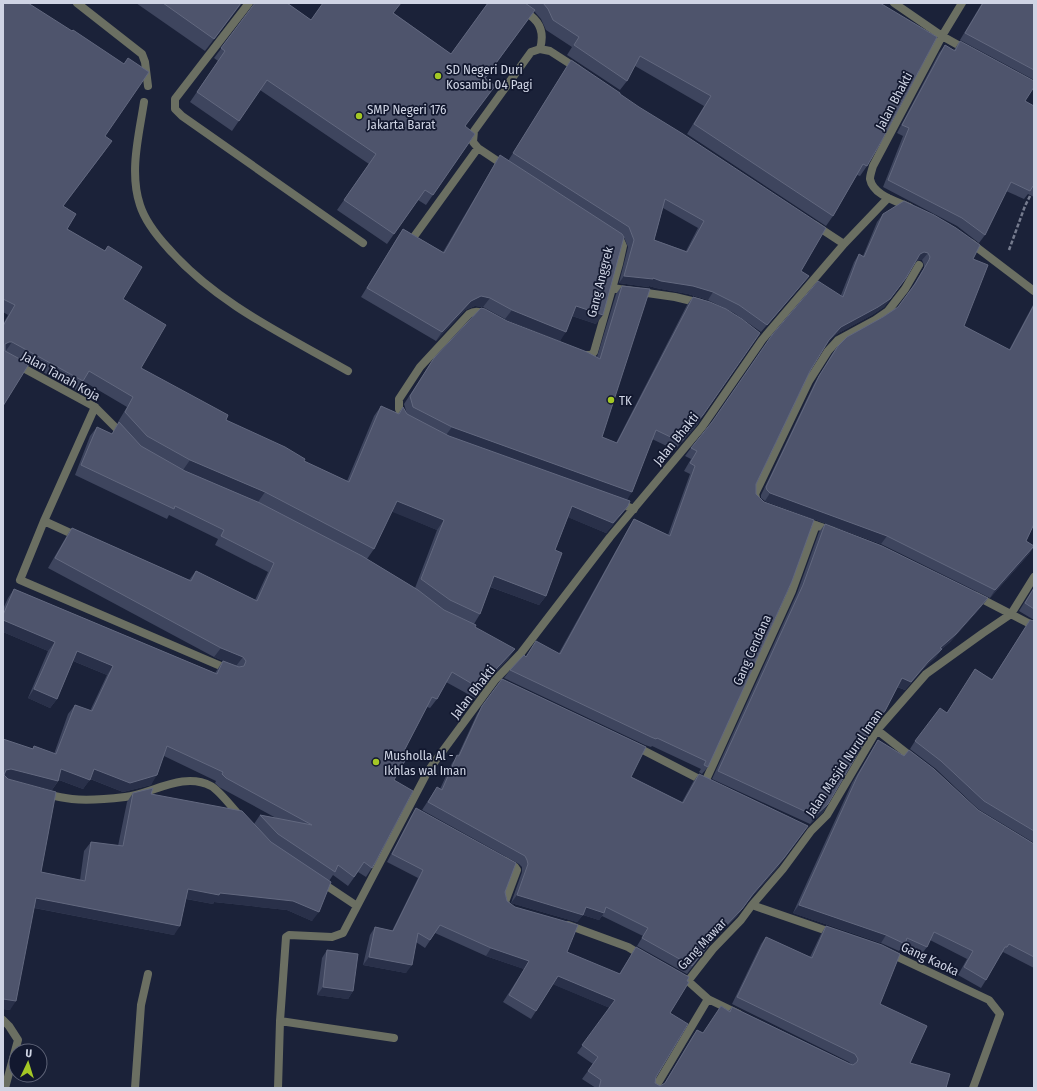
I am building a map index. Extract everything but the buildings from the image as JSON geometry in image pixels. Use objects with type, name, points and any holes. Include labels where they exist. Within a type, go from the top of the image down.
[{"type":"street","points":[[77,3],[142,54],[145,62],[148,86]]},
{"type":"street","points":[[248,3],[175,99],[175,109],[182,116],[363,243]]},
{"type":"street","points":[[513,3],[529,14],[539,25],[542,32],[540,49]]},
{"type":"street","points":[[894,3],[942,36],[977,55]]},
{"type":"street","name":"Jalan Bhakti","points":[[280,1021],[286,937],[289,935],[332,937],[343,933],[411,810],[428,771],[498,682],[518,651],[702,427],[759,338],[888,198],[875,189],[870,178],[872,166],[942,36],[962,3]]},
{"type":"street","points":[[510,169],[478,148],[473,142],[474,131],[517,69],[531,52],[540,49],[550,51],[586,75]]},
{"type":"street","points":[[144,102],[136,152],[136,183],[140,205],[158,236],[177,258],[208,287],[239,309],[348,371]]},
{"type":"street","points":[[413,238],[478,148]]},
{"type":"street","points":[[888,198],[917,211]]},
{"type":"street","points":[[811,222],[844,244]]},
{"type":"street","name":"Gang Anggrek","points":[[574,352],[586,356],[591,355],[594,352],[612,288],[623,246],[620,239],[607,232]]},
{"type":"street","points":[[966,240],[1034,290]]},
{"type":"street","points":[[762,506],[756,501],[756,494],[809,381],[828,351],[838,340],[875,320],[888,311],[905,289],[919,265]]},
{"type":"street","points":[[612,288],[675,297],[708,306]]},
{"type":"street","points":[[416,426],[403,419],[399,409],[399,399],[420,367],[469,314],[474,311],[481,312],[498,321]]},
{"type":"street","name":"Jalan Tanah Koja","points":[[3,357],[95,407],[126,439]]},
{"type":"street","points":[[95,407],[44,521],[20,580],[234,671]]},
{"type":"street","points":[[612,501],[634,509]]},
{"type":"street","points":[[796,518],[844,536]]},
{"type":"street","points":[[44,521],[86,540]]},
{"type":"street","name":"Gang Cendana","points":[[624,740],[709,784],[792,590],[816,525]]},
{"type":"street","name":"Jalan Masjid Nurul Iman","points":[[807,830],[827,815],[877,730],[926,674],[1011,614],[1034,577]]},
{"type":"street","points":[[965,591],[1034,626]]},
{"type":"street","points":[[877,730],[920,764]]},
{"type":"street","points":[[38,792],[72,799],[95,800],[127,797],[169,784],[191,781],[202,782],[212,787],[248,825]]},
{"type":"street","name":"Gang Mawar","points":[[668,970],[688,982],[713,949],[741,920],[752,904],[783,869],[807,830]]},
{"type":"street","points":[[497,857],[515,867],[517,870],[505,902],[511,909]]},
{"type":"street","points":[[312,876],[357,906]]},
{"type":"street","points":[[752,904],[841,936]]},
{"type":"street","points":[[559,922],[628,947],[650,960]]},
{"type":"street","name":"Gang Kaoka","points":[[879,948],[990,1000],[1000,1014],[973,1088]]},
{"type":"street","points":[[135,1088],[141,1005],[148,974]]},
{"type":"street","points":[[688,982],[708,999],[744,1016]]},
{"type":"street","points":[[655,1088],[708,999]]},
{"type":"street","points":[[3,1020],[18,1040],[5,1088]]},
{"type":"street","points":[[278,1088],[280,1021],[394,1038]]},
{"type":"path","points":[[1004,267],[1015,232],[1034,188]]},
{"type":"place","name":"SD Negeri Duri Kosambi 04 Pagi","points":[[438,76]]},
{"type":"place","name":"SMP Negeri 176 Jakarta Barat","points":[[359,116]]},
{"type":"place","name":"TK","points":[[611,400]]},
{"type":"place","name":"Musholla Al - Ikhlas wal Iman","points":[[376,762]]}]
